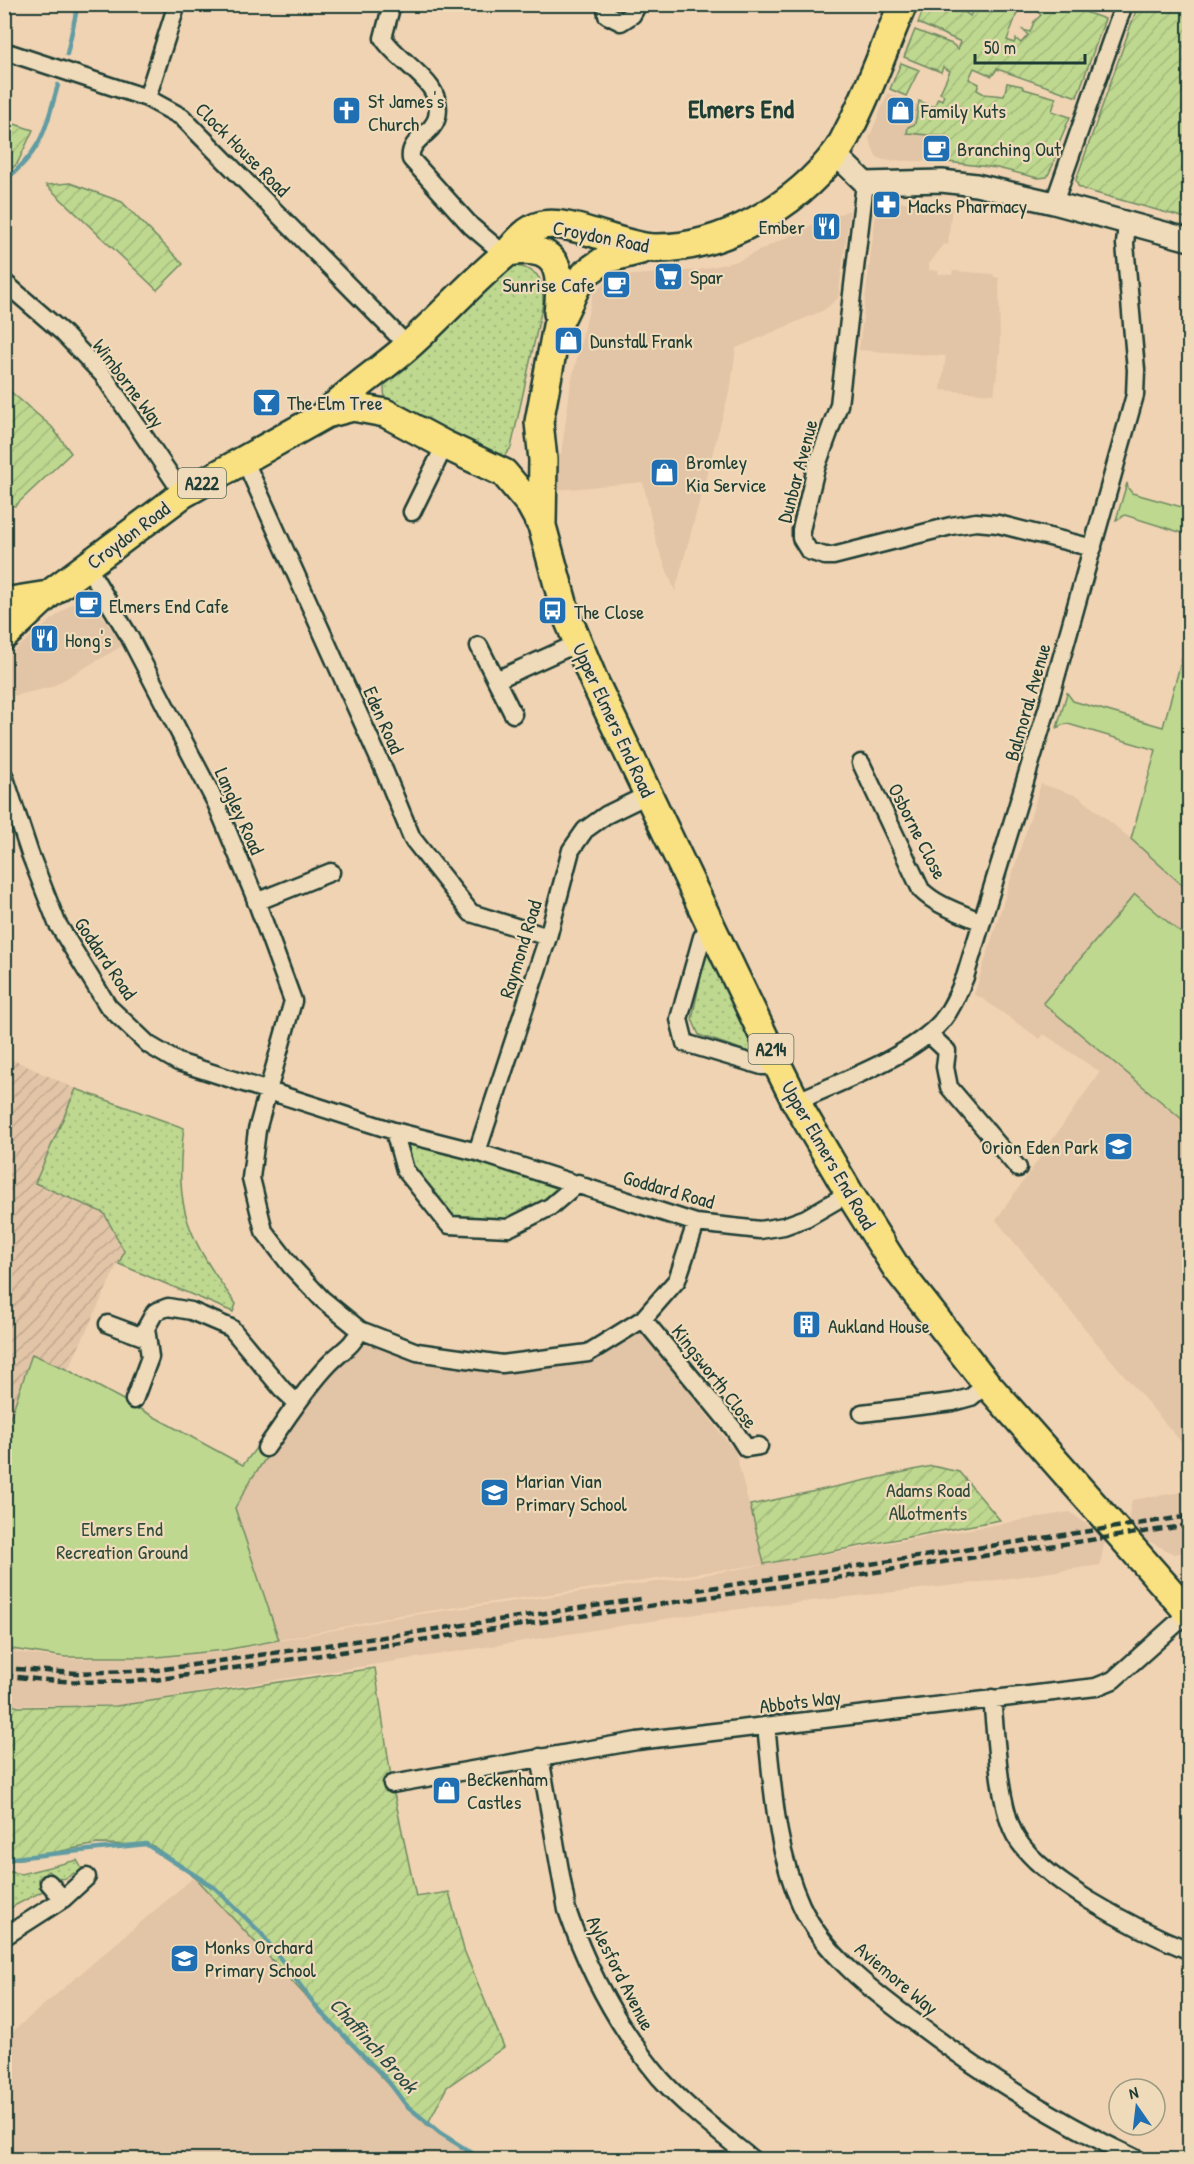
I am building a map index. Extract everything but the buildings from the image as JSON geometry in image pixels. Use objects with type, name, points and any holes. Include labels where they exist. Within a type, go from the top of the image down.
[{"type":"main road","name":"Croydon Road","points":[[326,414],[342,398],[376,374],[408,346],[530,230],[549,224],[573,226],[611,240],[654,248],[711,239],[747,226],[766,215],[798,192],[835,154],[859,111],[903,4]]},
{"type":"main road","points":[[542,526],[534,458],[529,440],[538,422],[557,326],[576,287],[596,265],[617,254],[654,248]]},
{"type":"main road","name":"Croydon Road","points":[[506,253],[521,249],[541,252],[556,266],[560,288],[557,326]]},
{"type":"main road","points":[[376,374],[372,384],[373,395],[376,404],[385,413]]},
{"type":"main road","name":"Croydon Road","points":[[4,636],[48,595],[183,494],[326,414],[353,407],[385,413],[445,445],[504,472]]},
{"type":"main road","points":[[534,458],[504,472],[530,504],[542,526]]},
{"type":"main road","name":"Upper Elmers End Road","points":[[542,526],[566,614],[594,681],[778,1066],[796,1102],[849,1192],[897,1269],[987,1384],[1189,1614]]},
{"type":"main road","points":[[4,602],[48,595]]},
{"type":"street","points":[[147,98],[177,4]]},
{"type":"street","points":[[392,4],[383,38],[389,48],[432,88],[438,108],[433,127],[412,147],[411,159],[471,226],[506,253]]},
{"type":"street","points":[[606,4],[607,15],[621,22],[632,15],[638,4]]},
{"type":"street","points":[[1054,203],[1124,4]]},
{"type":"street","name":"Clock House Road","points":[[4,51],[158,102],[182,117],[408,346]]},
{"type":"street","points":[[835,154],[865,183],[955,182],[1054,203],[1190,240]]},
{"type":"street","name":"Dunbar Avenue","points":[[865,183],[839,405],[816,468],[802,521],[801,538],[804,545],[816,554],[833,556],[951,526],[976,522],[998,524],[1093,548]]},
{"type":"street","name":"Balmoral Avenue","points":[[796,1102],[900,1054],[929,1034],[942,1020],[958,994],[1048,706],[1136,395],[1136,370],[1125,244],[1127,223]]},
{"type":"street","name":"Wimborne Way","points":[[4,282],[62,332],[103,375],[183,494]]},
{"type":"street","points":[[412,512],[445,445]]},
{"type":"street","name":"Eden Road","points":[[244,459],[384,770],[412,838],[471,913],[548,937]]},
{"type":"street","name":"Langley Road","points":[[87,566],[129,636],[216,803],[256,902],[292,1001],[257,1130],[252,1178],[264,1231],[291,1266],[322,1299],[360,1330],[417,1352],[502,1364],[588,1353],[643,1319],[676,1281],[696,1223]]},
{"type":"street","points":[[496,681],[578,643]]},
{"type":"street","points":[[479,646],[513,714]]},
{"type":"street","name":"Osborne Close","points":[[861,763],[921,890],[944,906],[982,922]]},
{"type":"street","name":"Goddard Road","points":[[4,775],[30,854],[57,923],[108,1006],[149,1044],[178,1062],[394,1131],[477,1152],[696,1223],[760,1230],[784,1226],[806,1218],[849,1192]]},
{"type":"street","name":"Raymond Road","points":[[477,1152],[548,937],[571,850],[585,830],[606,815],[649,794]]},
{"type":"street","points":[[256,902],[331,872]]},
{"type":"street","points":[[711,924],[702,938],[679,1019],[685,1043],[762,1066],[778,1066]]},
{"type":"street","points":[[929,1034],[946,1052],[948,1087],[1018,1168]]},
{"type":"street","points":[[394,1131],[405,1170],[449,1225],[508,1228],[550,1207],[578,1184]]},
{"type":"street","points":[[134,1400],[150,1357],[146,1328],[155,1312],[168,1307],[190,1311],[231,1328],[282,1389],[297,1403]]},
{"type":"street","name":"Kingsworth Close","points":[[643,1319],[733,1428],[746,1448],[759,1446]]},
{"type":"street","points":[[108,1324],[146,1338]]},
{"type":"street","points":[[266,1448],[297,1403],[328,1365],[353,1343],[360,1330]]},
{"type":"street","points":[[862,1413],[953,1402],[971,1397],[987,1384]]},
{"type":"street","name":"Abbots Way","points":[[392,1784],[637,1741],[1096,1687],[1120,1674],[1189,1614]]},
{"type":"street","points":[[992,1698],[1007,1815],[1019,1843],[1048,1871],[1078,1893],[1190,1951]]},
{"type":"street","name":"Aviemore Way","points":[[766,1726],[779,1834],[786,1864],[801,1907],[818,1933],[839,1958],[883,1999],[985,2073],[1087,2134],[1139,2160]]},
{"type":"street","name":"Aylesford Avenue","points":[[540,1757],[567,1910],[575,1933],[611,2008],[628,2037],[662,2079],[753,2160]]},
{"type":"street","points":[[4,1937],[63,1899],[87,1877]]},
{"type":"street","points":[[49,1882],[63,1899]]},
{"type":"shaded area","points":[[888,93],[951,119],[948,162],[883,160],[876,156],[869,138]]},
{"type":"shaded area","points":[[952,203],[948,245],[944,244],[929,264],[929,270],[952,275],[953,271],[993,274],[994,277],[999,278],[1000,353],[994,394],[941,390],[946,356],[859,350],[877,204]]},
{"type":"shaded area","points":[[850,210],[838,298],[824,310],[736,348],[731,385],[675,591],[657,545],[643,482],[556,490],[554,455],[561,455],[571,383],[593,294],[607,281],[623,276],[699,270],[738,261],[812,225]]},
{"type":"shaded area","points":[[87,591],[122,646],[51,687],[5,698],[5,658]]},
{"type":"shaded area","name":"Orion Eden Park","points":[[1041,784],[1078,796],[1189,891],[1189,1451],[996,1220],[1100,1072],[1044,1034],[1040,1039],[974,995]]},
{"type":"shaded area","points":[[5,1056],[76,1089],[36,1183],[104,1213],[124,1251],[68,1370],[31,1355],[5,1433]]},
{"type":"shaded area","name":"Marian Vian Primary School","points":[[640,1326],[731,1447],[734,1447],[764,1564],[400,1615],[279,1640],[235,1508],[252,1478],[276,1444],[334,1369],[367,1342],[416,1360],[511,1373],[593,1356]]},
{"type":"shaded area","points":[[1189,1491],[1189,1551],[1174,1554],[1143,1538],[1104,1544],[1100,1565],[974,1583],[702,1613],[117,1705],[20,1705],[5,1702],[5,1651],[66,1659],[157,1658],[225,1652],[400,1617],[686,1578],[1070,1512],[1090,1527],[1128,1521],[1132,1500]]},
{"type":"shaded area","name":"Monks Orchard Primary School","points":[[194,1877],[427,2125],[485,2159],[6,2159],[4,2039]]},
{"type":"green space","points":[[925,5],[949,6],[970,16],[975,5],[1020,5],[1007,40],[1014,43],[1016,39],[1021,43],[1028,35],[1023,30],[1030,32],[1034,22],[1041,15],[1035,9],[1035,5],[1065,5],[1105,19],[1077,97],[997,69],[992,76],[974,68],[969,79],[979,84],[977,90],[984,94],[1004,96],[1007,83],[1056,98],[1052,111],[1070,117],[1047,177],[1038,178],[997,168],[948,162],[950,137],[907,133],[908,127],[915,124],[919,101],[934,107],[938,98],[942,100],[944,95],[940,93],[950,71],[943,67],[941,72],[904,57],[915,30],[952,44],[958,49],[961,42],[918,23]]},
{"type":"green space","points":[[1138,5],[1189,5],[1189,219],[1085,190],[1078,186],[1076,180]]},
{"type":"green space","points":[[901,63],[919,70],[906,96],[890,89]]},
{"type":"green space","points":[[5,121],[33,130],[17,164],[5,174]]},
{"type":"green space","points":[[70,183],[122,202],[183,264],[157,290],[46,185]]},
{"type":"green space","points":[[518,266],[532,271],[539,278],[543,303],[511,448],[498,459],[390,408],[385,398],[384,384],[385,380],[509,267]]},
{"type":"green space","points":[[4,386],[52,427],[71,453],[15,506],[5,503]]},
{"type":"green space","points":[[1127,483],[1132,493],[1189,509],[1189,535],[1125,515],[1116,520]]},
{"type":"green space","points":[[1189,633],[1190,891],[1131,839],[1156,750],[1068,724],[1057,728],[1067,693],[1073,701],[1163,727]]},
{"type":"green space","points":[[1135,894],[1189,940],[1189,1125],[1043,1003]]},
{"type":"green space","points":[[707,946],[764,1057],[699,1035],[692,1019]]},
{"type":"green space","points":[[76,1089],[184,1128],[181,1181],[188,1223],[207,1261],[236,1304],[233,1312],[119,1264],[124,1251],[104,1213],[35,1183]]},
{"type":"green space","points":[[394,1131],[578,1183],[508,1228],[449,1225],[405,1170]]},
{"type":"green space","name":"Elmers End Recreation Ground","points":[[32,1354],[68,1370],[243,1465],[260,1443],[271,1451],[235,1508],[279,1640],[225,1650],[157,1657],[65,1657],[5,1648],[5,1433]]},
{"type":"green space","name":"Adams Road Allotments","points":[[932,1466],[959,1472],[1000,1520],[764,1564],[750,1505]]},
{"type":"green space","points":[[375,1668],[392,1784],[416,1897],[449,1892],[464,1950],[504,2047],[447,2087],[427,2125],[194,1877],[152,1845],[97,1844],[5,1862],[5,1703],[19,1707],[116,1706]]},
{"type":"green space","points":[[77,1860],[82,1869],[76,1874],[61,1879],[48,1871],[38,1879],[45,1890],[6,1910],[13,1923],[5,1927],[5,1871],[21,1874]]},
{"type":"waterway","name":"Chaffinch Brook","points":[[67,54],[78,4]]},
{"type":"waterway","name":"Chaffinch Brook","points":[[4,181],[35,149],[45,127],[58,85]]},
{"type":"waterway","name":"Chaffinch Brook","points":[[4,1859],[146,1844],[215,1888],[261,1933],[318,2009],[388,2081],[406,2105],[440,2133],[483,2160]]},
{"type":"railway","points":[[697,1590],[1190,1516]]},
{"type":"railway","points":[[4,1675],[79,1682],[154,1680],[1190,1525]]},
{"type":"railway","points":[[16,1669],[76,1673],[158,1670],[641,1599]]},
{"type":"place","name":"Family Kuts","points":[[900,110]]},
{"type":"place","name":"St James's Church","points":[[347,111]]},
{"type":"place","name":"Branching Out","points":[[936,148]]},
{"type":"place","name":"Macks Pharmacy","points":[[887,205]]},
{"type":"place","name":"Ember","points":[[826,226]]},
{"type":"place","name":"Spar","points":[[669,276]]},
{"type":"place","name":"Sunrise Cafe","points":[[616,284]]},
{"type":"place","name":"Dunstall Frank","points":[[569,340]]},
{"type":"place","name":"The Elm Tree","points":[[266,402]]},
{"type":"place","name":"Bromley Kia Service","points":[[665,473]]},
{"type":"place","name":"Elmers End Cafe","points":[[88,605]]},
{"type":"place","name":"The Close","points":[[553,611]]},
{"type":"place","name":"Hong's","points":[[44,639]]},
{"type":"place","name":"Orion Eden Park","points":[[1119,1146]]},
{"type":"place","name":"Aukland House","points":[[807,1325]]},
{"type":"place","name":"Marian Vian Primary School","points":[[495,1492]]},
{"type":"place","name":"Beckenham Castles","points":[[446,1790]]},
{"type":"place","name":"Monks Orchard Primary School","points":[[184,1958]]},
{"type":"district","name":"Elmers End","points":[[741,108]]}]
